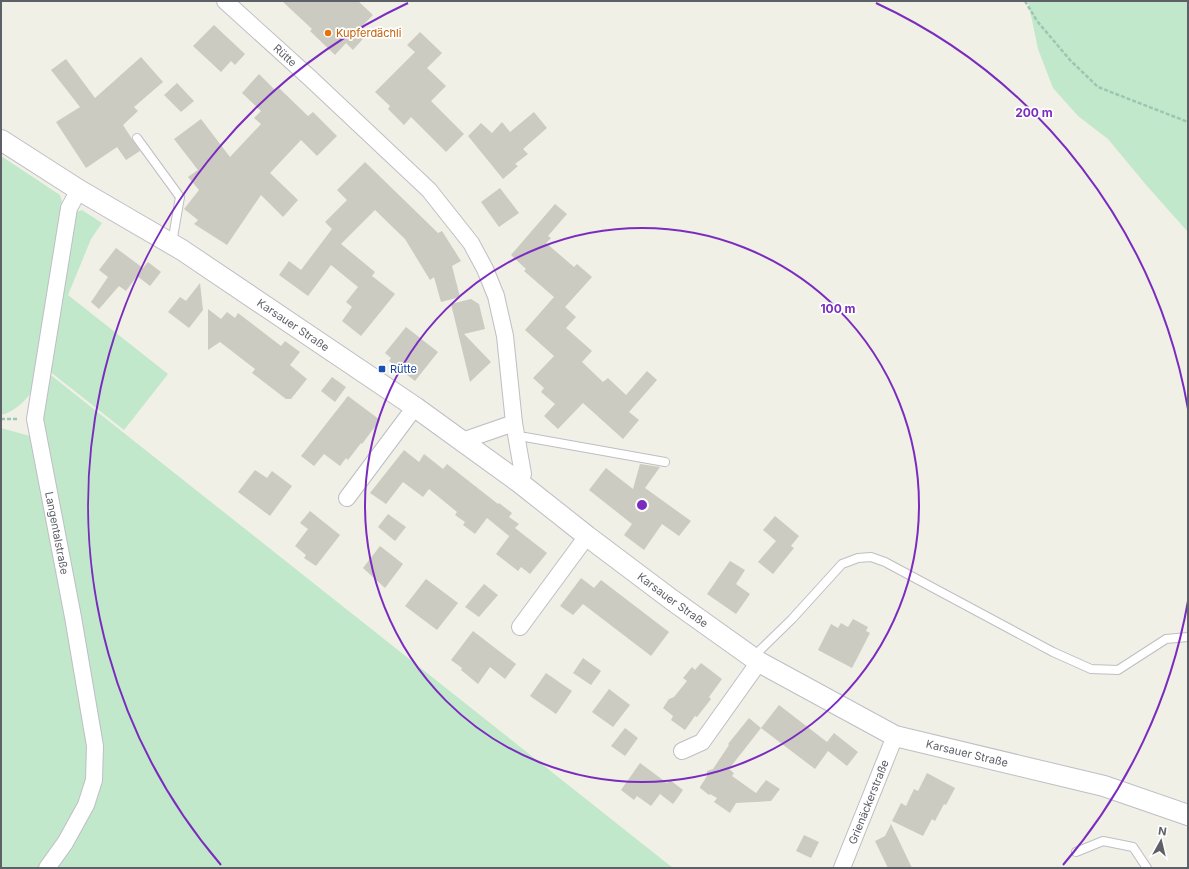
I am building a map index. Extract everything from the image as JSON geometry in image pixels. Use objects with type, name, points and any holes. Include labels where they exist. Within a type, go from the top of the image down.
[{"type":"street","name":"Rütte","points":[[225,1],[430,190],[471,243],[485,269],[496,296],[505,336],[514,423],[523,474],[520,482]]},
{"type":"street","name":"Karsauer Straße","points":[[1,140],[79,190],[182,250],[415,407],[520,482],[587,536],[672,600],[756,660],[895,736],[1104,786],[1188,815]]},
{"type":"street","name":"Langentalstraße","points":[[47,868],[65,843],[86,805],[94,780],[95,746],[73,617],[36,420],[69,208],[79,190]]},
{"type":"street","points":[[347,498],[415,407]]},
{"type":"street","points":[[462,441],[514,423]]},
{"type":"street","points":[[520,627],[587,536]]},
{"type":"street","points":[[682,751],[702,742],[756,660]]},
{"type":"street","name":"Grienäckerstraße","points":[[843,867],[895,736]]},
{"type":"lane","points":[[137,138],[180,197],[172,244]]},
{"type":"lane","points":[[517,440],[525,437],[665,462]]},
{"type":"lane","points":[[756,660],[842,564],[858,558],[871,557],[885,562],[1053,652],[1091,669],[1118,670],[1166,639],[1188,637]]},
{"type":"lane","points":[[1076,852],[1102,841],[1133,847],[1147,868]]},
{"type":"path","points":[[1025,1],[1037,21],[1070,60],[1098,87],[1188,122]]},
{"type":"green space","points":[[1028,1],[1188,1],[1188,232],[1108,139],[1078,116],[1053,88],[1038,49]]},
{"type":"green space","points":[[1,156],[60,195],[63,205],[34,389],[20,405],[1,415]]},
{"type":"green space","points":[[82,210],[102,223],[91,239],[68,295],[168,374],[124,430],[48,370],[74,213]]},
{"type":"green space","points":[[47,372],[673,868],[54,868],[95,796],[44,431],[43,390]]},
{"type":"green space","points":[[1,428],[30,436],[88,730],[89,758],[85,785],[70,825],[39,868],[1,868]]},
{"type":"building","points":[[282,1],[358,1],[373,15],[362,26],[369,32],[353,50],[346,43],[335,55],[310,31],[312,29]]},
{"type":"building","points":[[214,25],[245,54],[235,65],[231,61],[221,72],[193,46]]},
{"type":"building","points":[[420,32],[442,53],[427,68],[446,86],[431,101],[464,134],[446,152],[411,117],[404,125],[388,109],[390,106],[375,92],[415,52],[407,45]]},
{"type":"building","points":[[141,57],[163,82],[134,107],[138,111],[123,125],[140,151],[126,160],[117,147],[86,168],[56,122],[80,107],[51,70],[66,59],[95,98]]},
{"type":"building","points":[[259,74],[276,91],[279,88],[308,116],[313,112],[337,136],[317,156],[301,140],[270,173],[298,200],[283,217],[261,195],[227,245],[194,224],[198,220],[184,209],[199,190],[188,177],[198,170],[174,139],[201,119],[230,157],[261,124],[254,118],[261,111],[242,93]]},
{"type":"building","points":[[177,83],[194,101],[181,112],[164,95]]},
{"type":"building","points":[[534,112],[547,128],[523,149],[528,154],[515,164],[518,166],[503,179],[468,136],[481,123],[492,133],[502,122],[510,132]]},
{"type":"building","points":[[365,162],[438,233],[442,231],[461,261],[452,266],[460,297],[441,302],[434,277],[430,280],[405,239],[375,210],[341,244],[375,272],[372,276],[395,294],[361,336],[342,321],[352,307],[346,302],[358,287],[331,265],[308,296],[279,275],[289,261],[301,270],[332,229],[325,222],[347,200],[337,190]]},
{"type":"building","points":[[500,188],[519,213],[499,227],[481,202]]},
{"type":"building","points":[[555,204],[567,214],[548,236],[551,238],[546,243],[574,267],[577,264],[592,277],[565,307],[576,317],[566,328],[592,351],[582,362],[603,382],[608,378],[626,395],[647,371],[657,380],[629,412],[639,420],[623,439],[583,403],[558,429],[544,416],[555,404],[541,392],[544,388],[533,378],[554,356],[525,330],[554,297],[524,271],[526,269],[511,255]]},
{"type":"building","points":[[116,248],[143,268],[148,262],[161,272],[150,286],[137,276],[126,291],[119,286],[99,309],[91,302],[108,277],[99,270]]},
{"type":"building","points":[[200,283],[203,310],[189,328],[168,312],[180,297],[186,301]]},
{"type":"building","points":[[471,299],[479,304],[485,329],[464,334],[491,362],[470,382],[451,304]]},
{"type":"building","points":[[208,309],[221,319],[227,312],[235,318],[238,313],[281,346],[285,341],[300,352],[290,365],[307,379],[291,399],[286,399],[252,373],[255,369],[220,342],[208,350]]},
{"type":"building","points":[[406,327],[438,352],[415,381],[389,361],[391,358],[385,353]]},
{"type":"building","points":[[332,377],[346,387],[335,402],[321,391]]},
{"type":"building","points":[[348,396],[380,420],[362,444],[361,443],[348,460],[346,458],[340,466],[324,454],[314,466],[301,456]]},
{"type":"building","points":[[404,450],[419,462],[424,454],[443,469],[447,464],[498,504],[499,503],[512,513],[509,517],[519,524],[515,528],[547,553],[530,574],[521,567],[518,571],[496,554],[513,531],[509,536],[487,518],[475,534],[463,525],[465,522],[455,515],[457,512],[429,489],[423,497],[403,482],[386,504],[370,493]]},
{"type":"building","points":[[640,464],[660,467],[645,488],[691,521],[679,536],[662,524],[644,550],[624,535],[632,524],[589,490],[606,468],[633,489]]},
{"type":"building","points":[[255,470],[267,478],[272,471],[292,486],[270,516],[238,492]]},
{"type":"building","points":[[310,511],[340,535],[316,566],[304,558],[306,555],[295,546],[308,529],[300,523]]},
{"type":"building","points":[[388,514],[406,527],[395,541],[378,527]]},
{"type":"building","points":[[775,516],[799,536],[791,546],[794,548],[773,574],[758,562],[776,541],[763,530]]},
{"type":"building","points":[[380,546],[403,564],[385,588],[363,568]]},
{"type":"building","points":[[730,561],[745,570],[736,584],[750,594],[736,614],[707,594]]},
{"type":"building","points":[[581,578],[594,588],[601,580],[669,632],[651,656],[583,604],[573,615],[560,606]]},
{"type":"building","points":[[426,579],[458,603],[437,630],[405,606]]},
{"type":"building","points":[[484,584],[498,595],[479,617],[465,607]]},
{"type":"building","points":[[853,619],[868,627],[866,631],[870,633],[852,668],[818,650],[831,624],[838,628],[841,623],[848,627]]},
{"type":"building","points":[[473,631],[516,664],[505,679],[490,667],[478,684],[461,670],[462,668],[451,660]]},
{"type":"building","points":[[583,658],[601,671],[591,685],[573,673]]},
{"type":"building","points":[[701,663],[722,679],[709,697],[711,699],[697,717],[695,716],[685,730],[671,720],[673,716],[663,708],[669,699],[674,697],[687,681],[683,678],[692,667],[695,670]]},
{"type":"building","points":[[546,673],[572,691],[556,714],[530,696]]},
{"type":"building","points":[[609,689],[630,705],[613,727],[592,712]]},
{"type":"building","points":[[779,705],[827,742],[834,733],[858,752],[847,766],[828,751],[815,769],[761,728]]},
{"type":"building","points":[[749,718],[761,728],[729,769],[734,773],[732,776],[756,793],[766,780],[780,789],[771,801],[736,803],[730,813],[714,802],[717,798],[710,794],[709,795],[700,787],[707,776],[707,771],[713,769],[729,745],[728,744]]},
{"type":"building","points":[[625,728],[638,738],[625,756],[611,746]]},
{"type":"building","points":[[640,763],[667,783],[670,780],[683,790],[673,804],[660,794],[651,806],[637,796],[634,800],[621,790]]},
{"type":"building","points":[[927,773],[955,788],[935,821],[932,819],[923,836],[892,821],[901,803],[906,806],[914,789],[918,791]]},
{"type":"building","points":[[891,824],[912,868],[888,868],[875,841],[885,836]]},
{"type":"building","points":[[804,835],[819,842],[811,858],[796,851]]},
{"type":"place","name":"Kupferdächli","points":[[328,33]]},
{"type":"place","name":"Rütte","points":[[382,369]]}]
